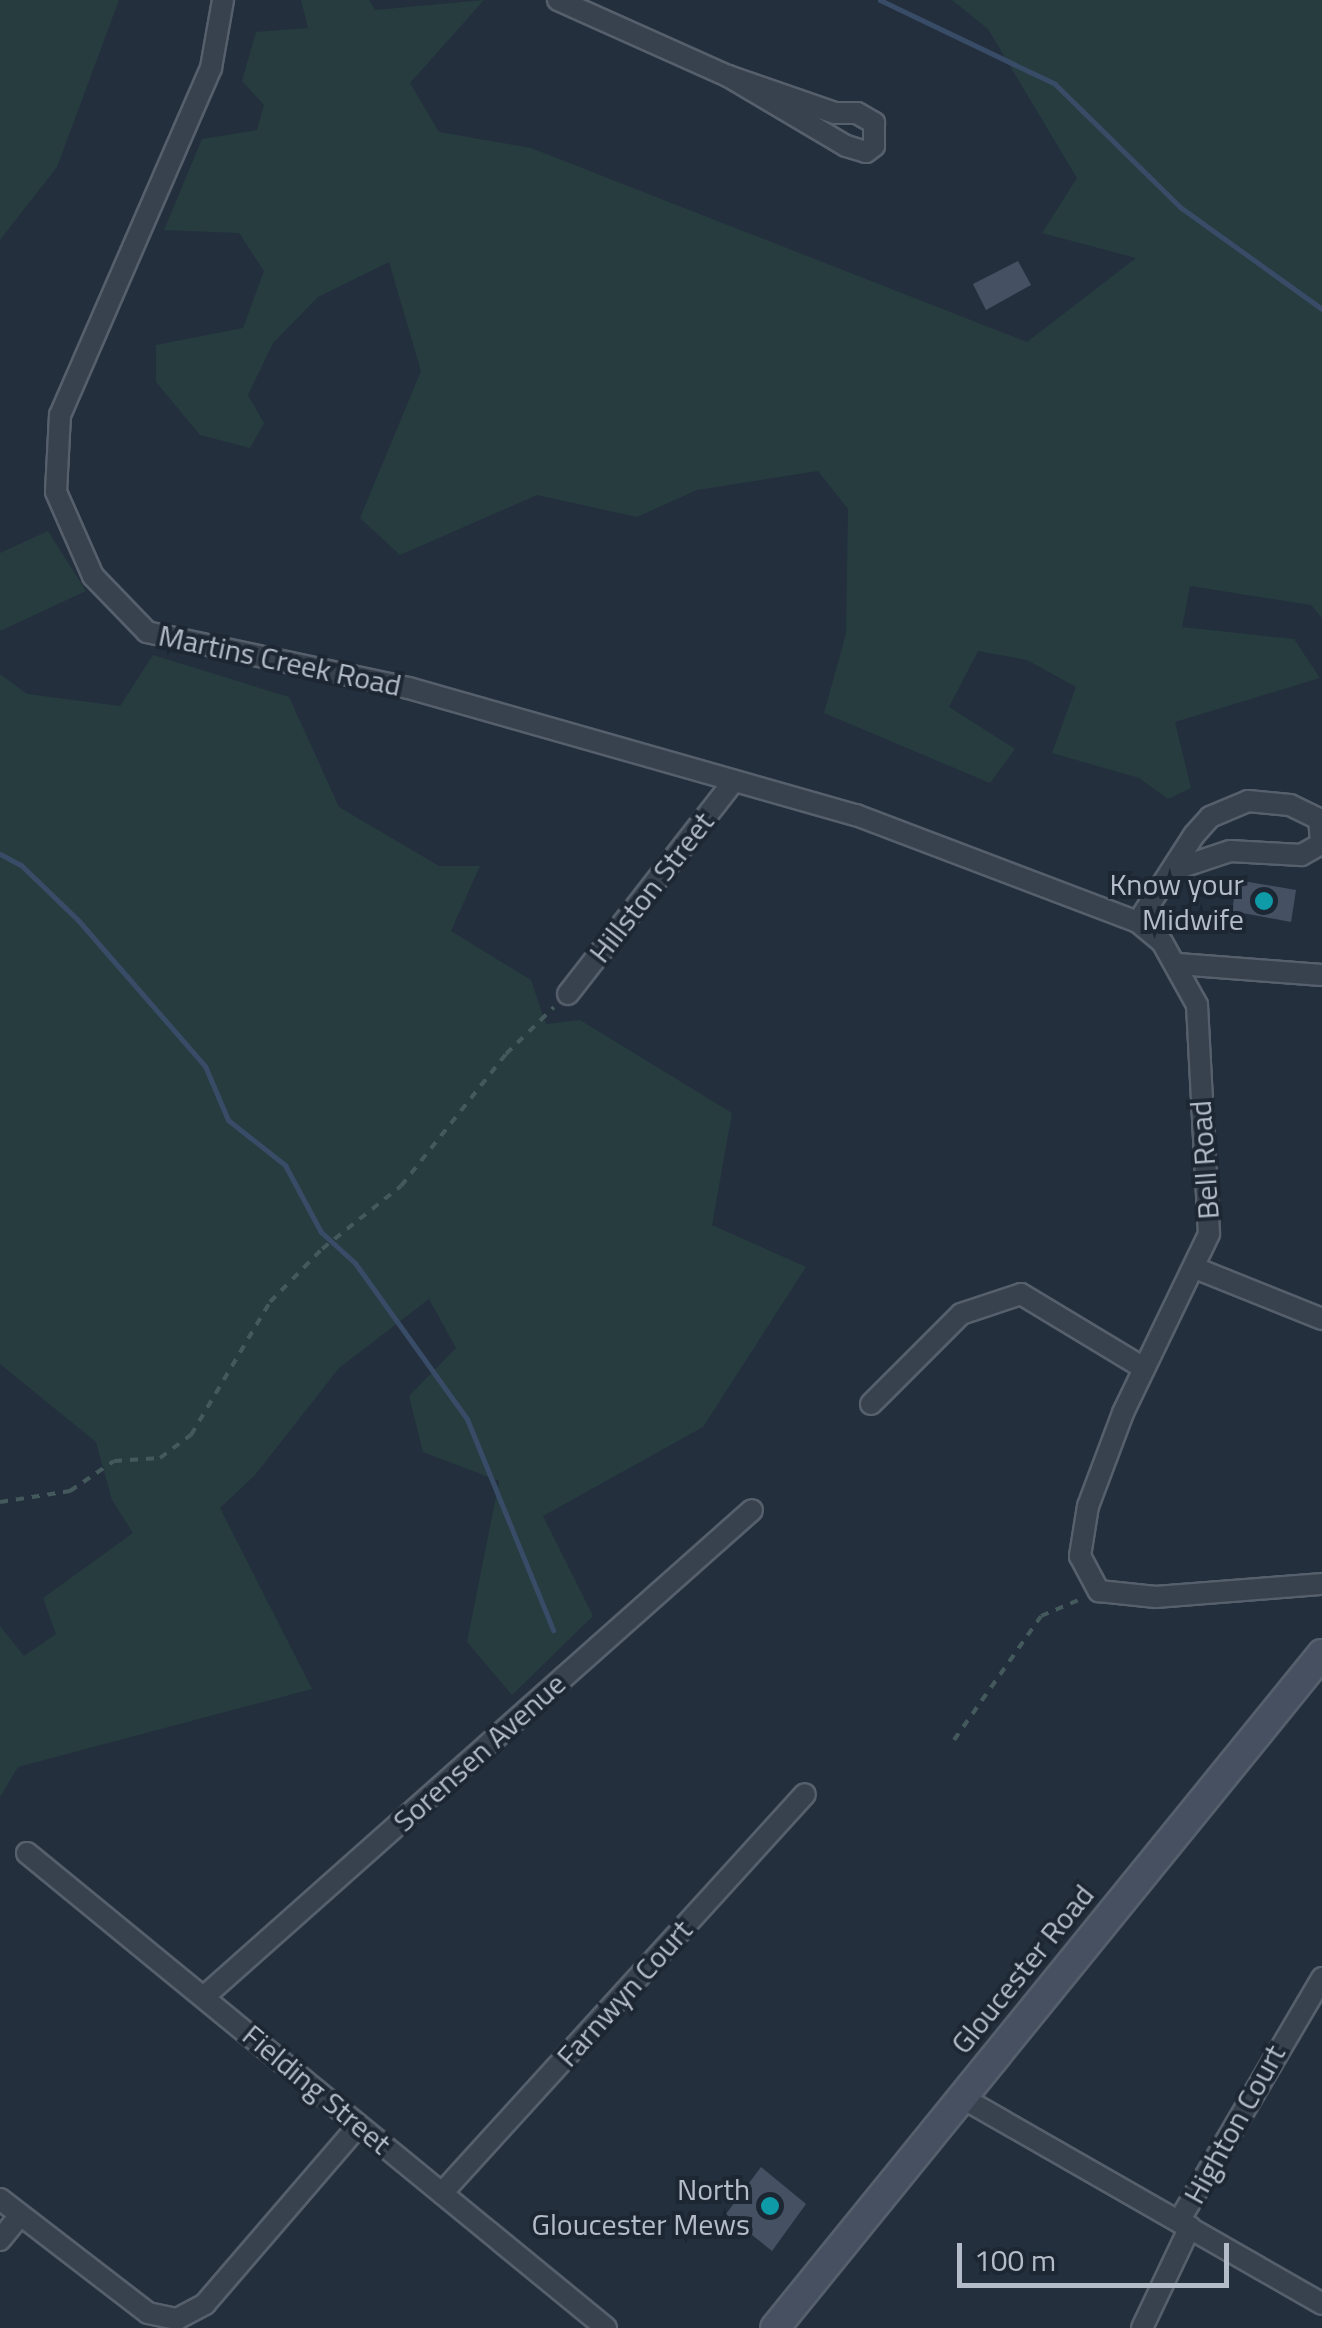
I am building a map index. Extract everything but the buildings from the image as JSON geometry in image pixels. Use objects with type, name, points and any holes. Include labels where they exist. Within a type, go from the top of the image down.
[{"type":"main road","name":"Gloucester Road","points":[[776,2328],[1322,1654]]},
{"type":"street","name":"Martins Creek Road","points":[[223,0],[211,68],[60,415],[56,492],[92,576],[147,632],[409,688],[734,781]]},
{"type":"street","points":[[558,0],[728,76],[835,112],[857,113],[874,123],[874,146],[866,152],[846,146],[728,76]]},
{"type":"street","name":"Bell Road","points":[[734,781],[856,815],[1138,922],[1178,964],[1197,1004],[1209,1234],[1142,1367],[1088,1506],[1080,1556],[1099,1591]]},
{"type":"street","name":"Hillston Street","points":[[568,994],[734,781]]},
{"type":"street","points":[[1138,922],[1174,870],[1210,818],[1248,800],[1290,806],[1318,819],[1321,844],[1301,856],[1230,851],[1174,870]]},
{"type":"street","points":[[1178,964],[1322,975]]},
{"type":"street","points":[[1195,1268],[1322,1319]]},
{"type":"street","points":[[871,1404],[961,1314],[1021,1294],[1142,1367]]},
{"type":"street","name":"Sorensen Avenue","points":[[206,1995],[752,1510]]},
{"type":"street","points":[[1099,1591],[1156,1597],[1322,1584]]},
{"type":"street","name":"Farnwyn Court","points":[[442,2193],[805,1794]]},
{"type":"street","name":"Fielding Street","points":[[27,1853],[206,1995],[358,2126],[606,2328]]},
{"type":"street","name":"Highton Court","points":[[1142,2328],[1185,2224],[1322,1978]]},
{"type":"street","points":[[961,2097],[1321,2300]]},
{"type":"street","points":[[0,2199],[148,2313],[178,2320],[206,2304],[358,2126]]},
{"type":"street","points":[[0,2240],[20,2216]]},
{"type":"path","points":[[0,1502],[70,1491],[114,1461],[160,1458],[191,1435],[270,1302],[322,1249],[401,1186],[506,1054],[568,994]]},
{"type":"path","points":[[954,1740],[1041,1616],[1099,1591]]},
{"type":"green space","points":[[0,0],[119,0],[57,167],[0,240]]},
{"type":"green space","points":[[301,0],[369,0],[375,10],[484,0],[410,83],[439,132],[531,148],[1027,342],[1136,258],[1042,233],[1077,178],[988,29],[952,0],[1322,0],[1322,618],[1311,605],[1190,586],[1182,627],[1294,639],[1320,678],[1175,722],[1191,788],[1168,799],[1139,778],[1052,753],[1076,687],[1027,660],[978,651],[949,707],[1015,749],[990,783],[824,713],[846,634],[848,509],[818,471],[697,490],[637,517],[537,495],[400,555],[360,518],[421,371],[389,262],[318,297],[273,343],[248,395],[264,423],[250,448],[200,435],[156,382],[156,345],[243,328],[264,271],[239,233],[164,230],[202,139],[257,130],[264,105],[242,81],[256,32],[308,28]]},
{"type":"green space","points":[[48,531],[86,591],[0,631],[0,553]]},
{"type":"green space","points":[[153,655],[289,697],[339,807],[439,866],[480,866],[451,931],[531,980],[546,1024],[580,1020],[732,1113],[712,1225],[806,1267],[703,1427],[543,1516],[593,1616],[512,1695],[467,1642],[499,1481],[423,1452],[409,1396],[456,1348],[429,1299],[339,1368],[255,1475],[220,1508],[312,1689],[18,1767],[0,1797],[0,1626],[24,1656],[56,1634],[43,1598],[133,1533],[112,1500],[96,1442],[0,1364],[0,674],[27,694],[120,706]]},
{"type":"waterway","points":[[880,0],[1055,84],[1180,207],[1322,309]]},
{"type":"waterway","points":[[0,854],[21,865],[78,920],[205,1066],[228,1120],[285,1165],[321,1232],[355,1263],[467,1419],[553,1630]]},
{"type":"place","name":"Know your Midwife","points":[[1264,901]]},
{"type":"place","name":"North Gloucester Mews","points":[[770,2206]]}]
